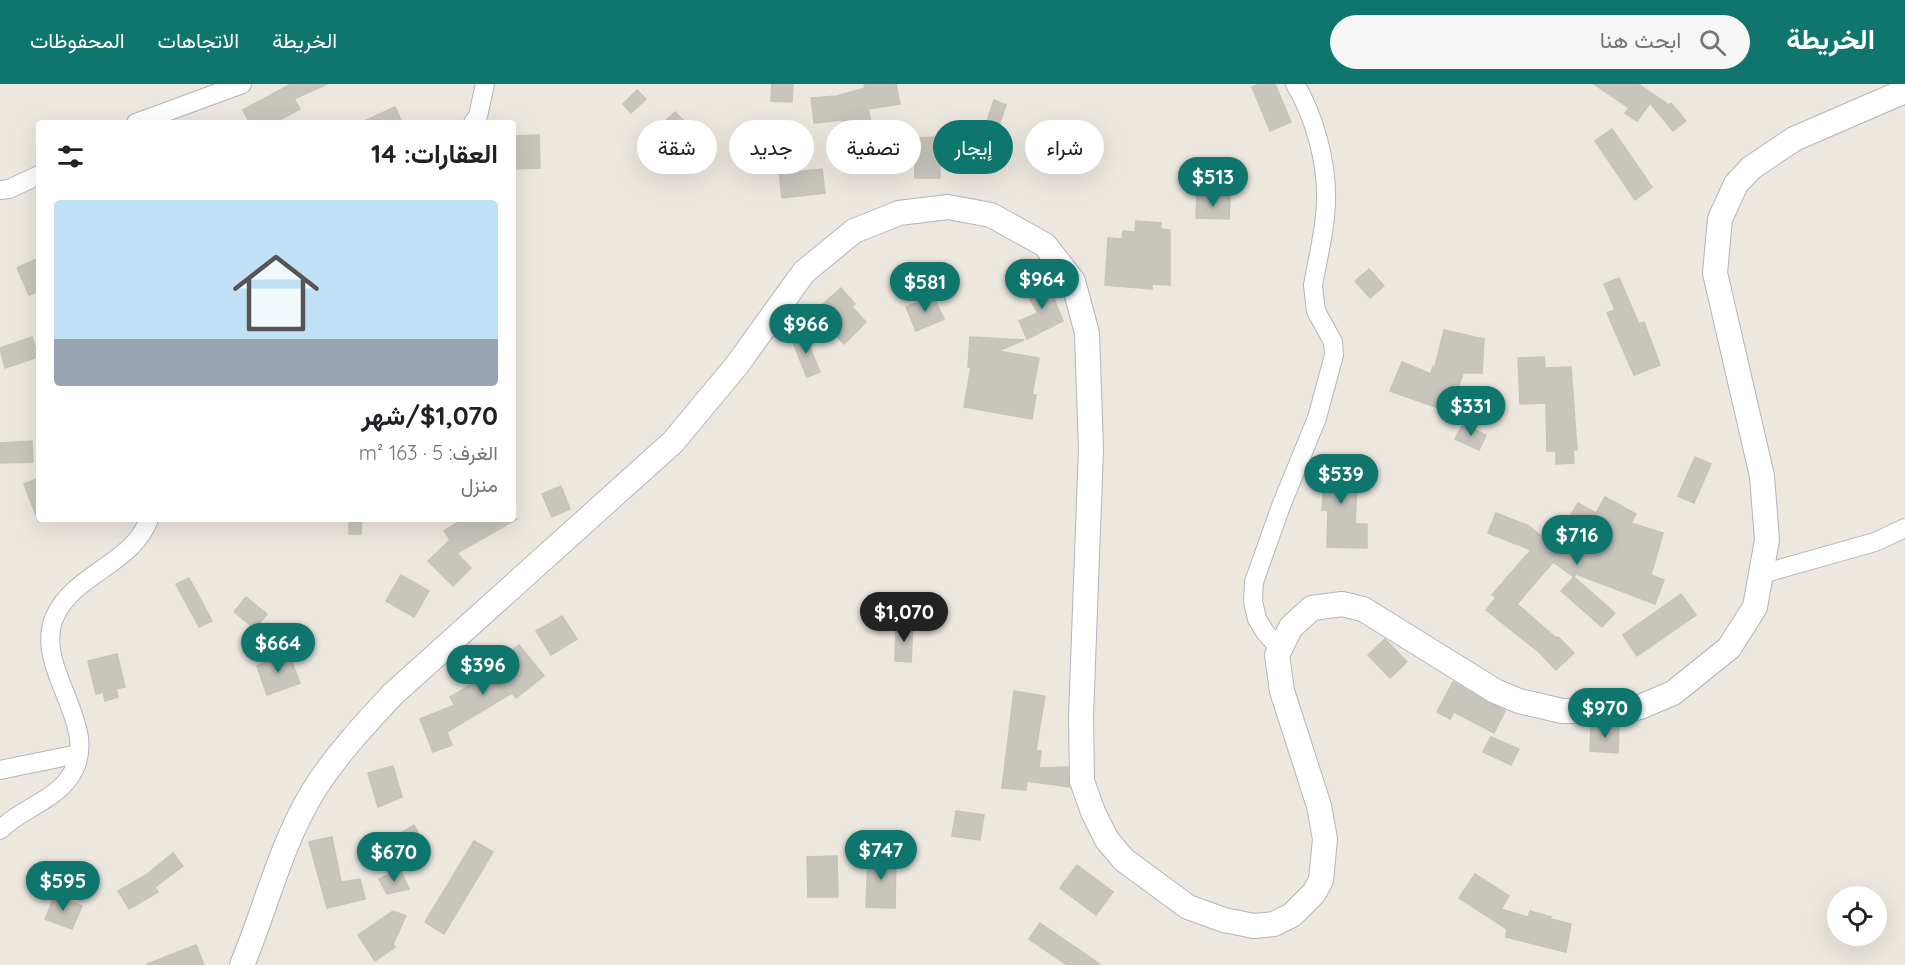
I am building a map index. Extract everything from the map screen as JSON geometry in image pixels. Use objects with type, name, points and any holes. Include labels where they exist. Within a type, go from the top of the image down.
[{"type":"main road","points":[[242,965],[288,845],[313,791],[351,740],[393,694],[673,442],[737,365],[804,272],[854,231],[899,213],[948,207],[991,215],[1045,245],[1073,281],[1087,333],[1091,449],[1081,716],[1082,781],[1097,821],[1107,840],[1124,860],[1188,907],[1224,920],[1254,926],[1274,924],[1292,915],[1319,887],[1326,853],[1319,806],[1282,691],[1277,662],[1280,649],[1291,627],[1312,608],[1347,604],[1368,611],[1509,697],[1574,713],[1622,711],[1640,707],[1673,693],[1730,648],[1755,607],[1767,540],[1762,476],[1715,273],[1720,219],[1736,184],[1751,168],[1794,139],[1905,91]]},
{"type":"street","points":[[144,120],[242,84]]},
{"type":"street","points":[[475,120],[485,84]]},
{"type":"street","points":[[1280,649],[1257,619],[1253,601],[1254,582],[1281,506],[1317,418],[1334,355],[1334,342],[1316,311],[1313,300],[1313,285],[1327,197],[1312,121],[1295,84]]},
{"type":"street","points":[[0,190],[9,189],[36,176]]},
{"type":"street","points":[[0,830],[25,809],[59,790],[71,776],[78,754],[75,717],[54,667],[49,647],[50,629],[56,614],[69,595],[132,547],[143,535],[148,522]]},
{"type":"street","points":[[1762,574],[1875,542],[1905,528]]},
{"type":"street","points":[[0,770],[78,754]]},
{"type":"building","points":[[291,84],[327,84],[294,99],[300,109],[280,120],[248,120],[243,110]]},
{"type":"building","points":[[772,84],[793,84],[792,102],[771,101]]},
{"type":"building","points":[[864,84],[896,84],[900,104],[868,109],[871,120],[826,120],[814,123],[811,98],[837,96],[865,88]]},
{"type":"building","points":[[1260,84],[1275,84],[1291,122],[1270,131],[1252,87]]},
{"type":"building","points":[[1594,84],[1638,84],[1669,105],[1671,103],[1686,121],[1673,131],[1650,103],[1637,121],[1625,113],[1629,108]]},
{"type":"building","points":[[637,90],[646,99],[631,113],[623,104]]},
{"type":"building","points":[[994,100],[1006,105],[1001,120],[987,120]]},
{"type":"building","points":[[395,107],[401,120],[367,120]]},
{"type":"building","points":[[675,112],[683,120],[667,120]]},
{"type":"building","points":[[1612,129],[1652,187],[1635,200],[1595,141]]},
{"type":"building","points":[[539,135],[540,168],[516,169],[516,136]]},
{"type":"building","points":[[933,137],[933,174],[940,174],[940,178],[915,178],[915,174],[921,174],[921,138]]},
{"type":"building","points":[[822,169],[825,193],[782,198],[779,174],[814,174],[814,170]]},
{"type":"building","points":[[1197,196],[1230,197],[1229,219],[1196,218]]},
{"type":"building","points":[[1136,221],[1161,223],[1161,229],[1170,230],[1170,285],[1152,284],[1152,289],[1105,285],[1108,238],[1122,239],[1123,231],[1135,232]]},
{"type":"building","points":[[36,259],[36,292],[29,295],[17,268]]},
{"type":"building","points":[[1369,269],[1384,286],[1370,298],[1355,281]]},
{"type":"building","points":[[1619,278],[1639,324],[1644,322],[1660,365],[1634,375],[1607,313],[1615,310],[1604,284]]},
{"type":"building","points":[[1050,279],[1060,295],[1054,299],[1063,321],[1027,339],[1019,321],[1038,313],[1026,293]]},
{"type":"building","points":[[841,288],[855,304],[852,307],[866,322],[844,344],[814,312]]},
{"type":"building","points":[[933,296],[944,319],[916,331],[906,307]]},
{"type":"building","points":[[1444,330],[1484,339],[1482,373],[1463,373],[1450,412],[1390,391],[1402,362],[1431,374],[1433,366],[1435,367]]},
{"type":"building","points":[[804,333],[820,372],[807,377],[791,338]]},
{"type":"building","points":[[32,337],[36,358],[5,368],[0,348]]},
{"type":"building","points":[[970,337],[1024,340],[998,351],[1039,358],[1032,395],[1036,395],[1032,419],[964,407],[971,367],[968,367]]},
{"type":"building","points":[[1544,357],[1545,368],[1571,367],[1577,450],[1573,450],[1574,463],[1556,464],[1556,451],[1547,451],[1546,403],[1520,404],[1518,358]]},
{"type":"building","points":[[1463,424],[1486,435],[1479,450],[1455,439]]},
{"type":"building","points":[[32,441],[33,462],[0,463],[0,443]]},
{"type":"building","points":[[1695,457],[1711,464],[1694,503],[1678,496]]},
{"type":"building","points":[[1316,463],[1358,465],[1355,524],[1367,524],[1367,548],[1327,547],[1328,510],[1322,510],[1324,481],[1315,481]]},
{"type":"building","points":[[36,479],[36,516],[24,484]]},
{"type":"building","points":[[561,486],[570,509],[552,517],[542,494]]},
{"type":"building","points":[[1605,497],[1636,514],[1631,523],[1663,533],[1651,575],[1664,580],[1655,604],[1576,574],[1574,577],[1553,562],[1517,604],[1574,653],[1556,670],[1539,652],[1486,610],[1496,598],[1492,595],[1531,550],[1488,533],[1496,513],[1529,526],[1553,546],[1578,503],[1596,513]]},
{"type":"building","points":[[349,522],[362,522],[361,534],[349,534]]},
{"type":"building","points":[[458,522],[512,522],[457,553],[471,568],[453,586],[428,561],[450,540],[444,531]]},
{"type":"building","points":[[401,575],[429,591],[414,617],[386,601]]},
{"type":"building","points":[[1574,577],[1615,613],[1602,627],[1561,591]]},
{"type":"building","points":[[189,578],[212,621],[199,627],[176,584]]},
{"type":"building","points":[[1681,594],[1696,615],[1637,656],[1623,635]]},
{"type":"building","points":[[246,597],[267,614],[255,629],[234,612]]},
{"type":"building","points":[[562,616],[577,639],[551,655],[536,631]]},
{"type":"building","points":[[896,624],[913,625],[911,662],[895,661]]},
{"type":"building","points":[[1385,639],[1407,662],[1390,678],[1368,655]]},
{"type":"building","points":[[519,645],[544,676],[516,698],[512,693],[447,732],[452,745],[433,752],[420,719],[455,705],[450,697],[495,671],[491,667]]},
{"type":"building","points":[[288,652],[300,683],[267,695],[257,666]]},
{"type":"building","points":[[117,654],[125,687],[116,689],[118,697],[105,701],[103,692],[96,694],[88,661]]},
{"type":"building","points":[[1453,682],[1505,711],[1494,733],[1454,712],[1450,719],[1437,712]]},
{"type":"building","points":[[1014,691],[1045,696],[1036,750],[1041,751],[1039,768],[1068,767],[1069,787],[1027,781],[1026,790],[1002,788]]},
{"type":"building","points":[[1591,725],[1619,725],[1618,753],[1590,751]]},
{"type":"building","points":[[1491,737],[1519,749],[1511,765],[1483,752]]},
{"type":"building","points":[[393,766],[402,797],[378,807],[368,773]]},
{"type":"building","points":[[956,811],[984,815],[980,840],[952,836]]},
{"type":"building","points":[[414,825],[427,848],[409,859],[396,836]]},
{"type":"building","points":[[332,837],[341,882],[360,879],[365,899],[327,908],[309,842]]},
{"type":"building","points":[[474,841],[493,852],[444,934],[425,922]]},
{"type":"building","points":[[173,853],[183,866],[155,887],[158,892],[129,909],[118,891],[146,875]]},
{"type":"building","points":[[868,855],[896,855],[895,908],[866,907]]},
{"type":"building","points":[[837,856],[838,897],[808,897],[807,857]]},
{"type":"building","points":[[1077,865],[1113,892],[1096,915],[1060,888]]},
{"type":"building","points":[[400,869],[409,889],[387,894],[379,879]]},
{"type":"building","points":[[1475,874],[1509,896],[1501,909],[1528,917],[1530,911],[1571,924],[1566,952],[1506,937],[1507,929],[1459,898]]},
{"type":"building","points":[[55,895],[82,906],[72,929],[45,919]]},
{"type":"building","points":[[393,911],[406,916],[393,944],[395,947],[375,961],[358,935]]},
{"type":"building","points":[[1040,923],[1101,965],[1067,965],[1029,939]]},
{"type":"building","points":[[196,945],[204,965],[147,965],[147,964]]}]
